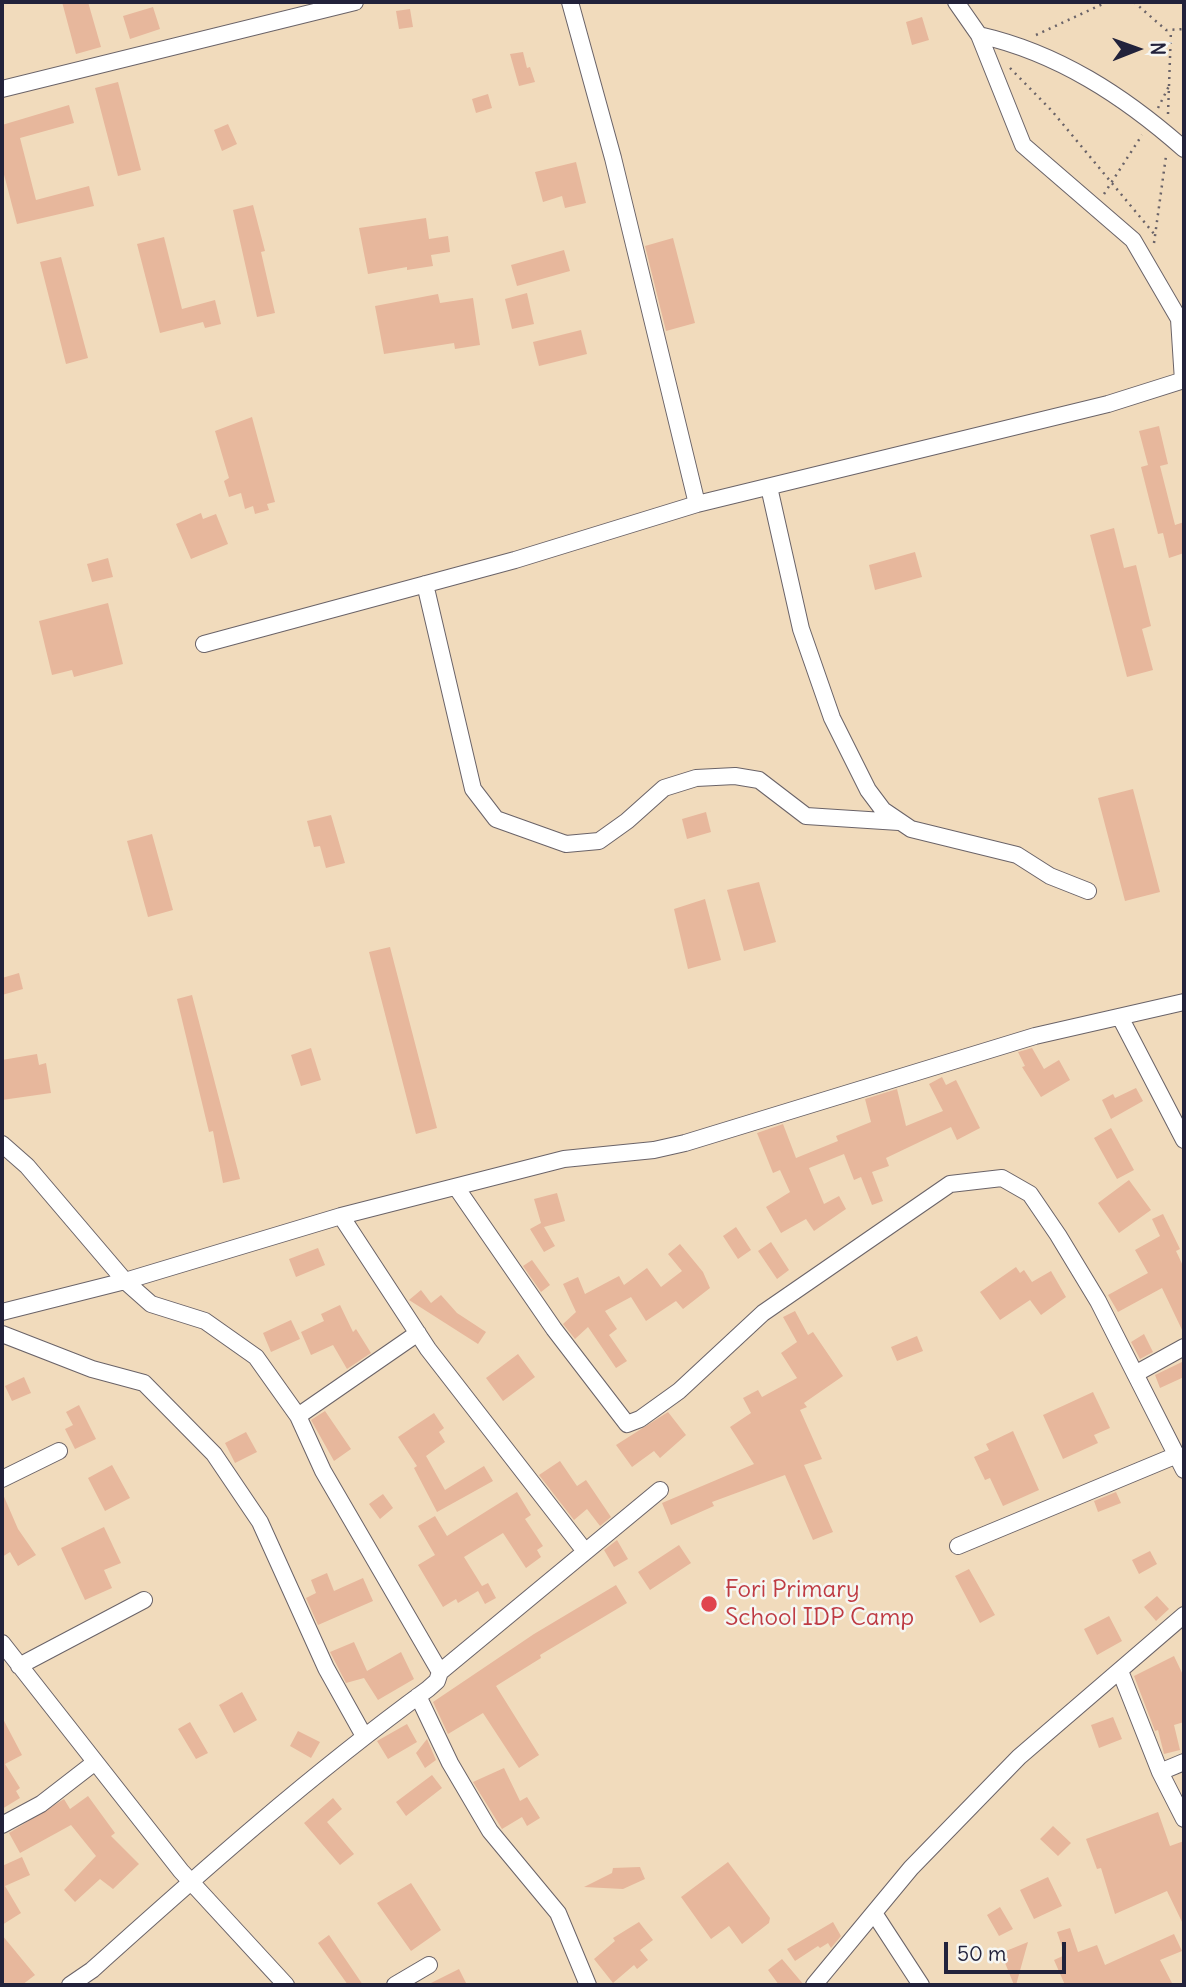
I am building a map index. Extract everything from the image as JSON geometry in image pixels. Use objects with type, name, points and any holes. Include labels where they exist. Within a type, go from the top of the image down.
[{"type":"street","points":[[2,89],[355,2]]},
{"type":"street","points":[[570,2],[613,158],[697,504]]},
{"type":"street","points":[[204,645],[425,584],[697,504],[1108,404],[1183,381],[1178,319],[1133,240],[1023,145],[979,35],[956,2]]},
{"type":"street","points":[[979,35],[1013,43],[1060,62],[1151,120],[1184,149]]},
{"type":"street","points":[[769,486],[801,629],[832,718],[868,790],[883,810],[911,829],[1017,855],[1050,876],[1088,891]]},
{"type":"street","points":[[425,584],[473,789],[495,818],[566,844],[599,841],[628,821],[664,788],[696,778],[735,776],[760,780],[806,816],[900,822]]},
{"type":"street","points":[[2,1312],[125,1281],[341,1216],[564,1159],[654,1150],[685,1143],[1035,1036],[1184,1002]]},
{"type":"street","points":[[1120,1017],[1184,1140]]},
{"type":"street","points":[[2,1144],[27,1166],[125,1281],[150,1304],[205,1321],[256,1357],[298,1416],[323,1471],[440,1672]]},
{"type":"street","points":[[456,1187],[554,1329],[628,1424],[640,1419],[679,1391],[763,1313],[950,1184],[977,1178],[1002,1178],[1030,1194],[1098,1301],[1180,1463],[958,1546]]},
{"type":"street","points":[[341,1216],[418,1334],[584,1550]]},
{"type":"street","points":[[2,1334],[92,1369],[144,1383],[214,1454],[260,1522],[326,1668],[364,1736]]},
{"type":"street","points":[[298,1416],[418,1334]]},
{"type":"street","points":[[1135,1374],[1184,1347]]},
{"type":"street","points":[[2,1479],[60,1451]]},
{"type":"street","points":[[74,1984],[191,1881],[364,1736],[437,1681],[440,1672],[584,1550],[660,1490]]},
{"type":"street","points":[[19,1666],[144,1600]]},
{"type":"street","points":[[814,1985],[911,1868],[1018,1757],[1184,1615]]},
{"type":"street","points":[[2,1643],[94,1763],[191,1881],[286,1985]]},
{"type":"street","points":[[1120,1671],[1160,1772],[1184,1819]]},
{"type":"street","points":[[418,1696],[450,1763],[490,1831],[558,1913],[588,1985]]},
{"type":"street","points":[[1160,1772],[1184,1762]]},
{"type":"street","points":[[2,1825],[41,1804],[94,1763]]},
{"type":"street","points":[[874,1913],[921,1985]]},
{"type":"street","points":[[395,1985],[429,1965]]},
{"type":"path","points":[[1013,43],[1050,30],[1107,2]]},
{"type":"path","points":[[1133,2],[1167,30],[1184,29]]},
{"type":"path","points":[[1006,63],[1052,111],[1155,235]]},
{"type":"path","points":[[1094,208],[1151,120],[1170,85]]},
{"type":"building","points":[[62,2],[88,2],[101,47],[76,54]]},
{"type":"building","points":[[153,7],[160,29],[130,39],[123,16]]},
{"type":"building","points":[[410,9],[413,27],[399,29],[396,11]]},
{"type":"building","points":[[922,17],[929,40],[912,45],[906,22]]},
{"type":"building","points":[[523,52],[527,68],[530,67],[535,82],[519,86],[510,54]]},
{"type":"building","points":[[118,82],[141,170],[118,176],[95,88]]},
{"type":"building","points":[[488,94],[492,108],[476,113],[472,99]]},
{"type":"building","points":[[69,105],[74,123],[20,138],[36,200],[89,186],[94,206],[17,224],[2,167],[2,125]]},
{"type":"building","points":[[228,124],[237,144],[222,151],[214,130]]},
{"type":"building","points":[[576,162],[586,203],[565,208],[562,196],[543,202],[535,172]]},
{"type":"building","points":[[253,205],[265,251],[261,252],[275,313],[257,317],[233,210]]},
{"type":"building","points":[[426,218],[429,239],[448,236],[450,252],[431,255],[433,266],[407,270],[407,267],[368,274],[359,228]]},
{"type":"building","points":[[164,237],[182,309],[215,300],[221,324],[205,328],[203,322],[160,333],[137,244]]},
{"type":"building","points":[[673,238],[695,323],[666,331],[645,246]]},
{"type":"building","points":[[564,250],[570,271],[517,286],[511,265]]},
{"type":"building","points":[[61,257],[88,358],[66,364],[40,262]]},
{"type":"building","points":[[527,293],[534,324],[512,329],[505,299]]},
{"type":"building","points":[[438,294],[440,303],[473,298],[480,345],[455,349],[454,343],[384,354],[375,306]]},
{"type":"building","points":[[581,330],[587,354],[539,366],[533,342]]},
{"type":"building","points":[[252,417],[275,502],[267,504],[269,510],[255,514],[253,506],[245,509],[241,493],[229,497],[224,481],[229,478],[215,431]]},
{"type":"building","points":[[1159,426],[1168,464],[1160,466],[1175,525],[1184,522],[1184,553],[1169,558],[1163,533],[1158,534],[1141,467],[1148,465],[1139,431]]},
{"type":"building","points":[[201,513],[203,519],[216,514],[228,544],[191,559],[176,524]]},
{"type":"building","points":[[1114,528],[1124,568],[1136,565],[1151,626],[1142,629],[1153,670],[1127,677],[1090,535]]},
{"type":"building","points":[[915,552],[922,577],[875,590],[869,565]]},
{"type":"building","points":[[108,558],[113,577],[92,582],[87,564]]},
{"type":"building","points":[[108,603],[123,664],[74,677],[72,670],[52,675],[39,621]]},
{"type":"building","points":[[1133,789],[1160,892],[1125,901],[1098,798]]},
{"type":"building","points":[[706,812],[711,832],[687,839],[682,819]]},
{"type":"building","points":[[331,815],[345,863],[326,868],[320,846],[314,847],[307,821]]},
{"type":"building","points":[[152,834],[173,910],[148,917],[127,841]]},
{"type":"building","points":[[759,882],[776,942],[744,951],[727,890]]},
{"type":"building","points":[[705,899],[721,960],[688,969],[674,909]]},
{"type":"building","points":[[390,947],[437,1128],[416,1134],[369,952]]},
{"type":"building","points":[[19,973],[23,989],[2,995],[2,978]]},
{"type":"building","points":[[192,995],[240,1179],[223,1183],[213,1131],[209,1132],[177,999]]},
{"type":"building","points":[[311,1048],[321,1080],[301,1086],[291,1055]]},
{"type":"building","points":[[1032,1048],[1044,1069],[1059,1060],[1070,1080],[1041,1097],[1022,1067],[1025,1066],[1018,1052]]},
{"type":"building","points":[[37,1054],[39,1065],[46,1063],[51,1093],[2,1100],[2,1060]]},
{"type":"building","points":[[942,1077],[946,1085],[956,1080],[980,1128],[957,1140],[951,1127],[886,1158],[889,1166],[872,1172],[883,1201],[872,1205],[861,1177],[854,1180],[844,1154],[809,1168],[824,1204],[839,1196],[846,1209],[814,1231],[806,1219],[781,1233],[766,1207],[790,1192],[780,1170],[773,1173],[757,1133],[783,1124],[796,1158],[838,1141],[836,1136],[871,1122],[865,1099],[897,1089],[906,1126],[943,1111],[929,1084]]},
{"type":"building","points":[[1136,1088],[1143,1101],[1111,1119],[1102,1100],[1113,1094],[1115,1098]]},
{"type":"building","points":[[1111,1128],[1134,1170],[1117,1179],[1094,1138]]},
{"type":"building","points":[[1129,1180],[1151,1210],[1119,1233],[1098,1203]]},
{"type":"building","points":[[557,1193],[565,1221],[544,1227],[555,1246],[544,1252],[530,1229],[541,1223],[534,1199]]},
{"type":"building","points":[[1163,1214],[1180,1249],[1176,1251],[1184,1268],[1184,1334],[1162,1288],[1118,1312],[1108,1295],[1148,1273],[1135,1250],[1160,1236],[1152,1219]]},
{"type":"building","points":[[736,1227],[751,1250],[738,1259],[723,1236]]},
{"type":"building","points":[[771,1242],[789,1270],[777,1279],[758,1251]]},
{"type":"building","points":[[680,1244],[703,1272],[710,1288],[683,1309],[676,1301],[646,1321],[631,1297],[605,1311],[617,1329],[609,1335],[627,1361],[616,1368],[588,1327],[575,1339],[563,1324],[576,1312],[563,1284],[578,1277],[585,1294],[619,1276],[624,1285],[647,1268],[661,1287],[682,1271],[668,1254]]},
{"type":"building","points":[[318,1248],[325,1265],[296,1277],[289,1259]]},
{"type":"building","points":[[532,1260],[550,1285],[541,1292],[523,1266]]},
{"type":"building","points":[[1016,1267],[1020,1273],[1024,1270],[1032,1282],[1051,1271],[1066,1297],[1041,1315],[1030,1300],[1000,1320],[980,1292]]},
{"type":"building","points":[[421,1290],[431,1303],[441,1295],[457,1313],[486,1332],[478,1344],[409,1300]]},
{"type":"building","points":[[340,1305],[353,1332],[356,1329],[371,1353],[347,1369],[333,1345],[311,1355],[301,1332],[324,1321],[321,1314]]},
{"type":"building","points":[[795,1311],[808,1335],[813,1332],[843,1376],[804,1403],[807,1407],[800,1410],[822,1459],[804,1465],[833,1532],[813,1540],[785,1475],[712,1502],[714,1506],[671,1525],[662,1503],[754,1464],[730,1427],[751,1413],[743,1398],[758,1390],[762,1397],[797,1378],[781,1353],[797,1342],[783,1317]]},
{"type":"building","points":[[291,1320],[300,1339],[271,1352],[263,1333]]},
{"type":"building","points":[[1144,1334],[1153,1352],[1140,1359],[1131,1342]]},
{"type":"building","points":[[917,1336],[923,1351],[897,1361],[891,1347]]},
{"type":"building","points":[[518,1354],[535,1377],[503,1401],[486,1378]]},
{"type":"building","points":[[1184,1361],[1184,1377],[1160,1388],[1155,1375]]},
{"type":"building","points":[[24,1377],[31,1393],[12,1401],[5,1386]]},
{"type":"building","points":[[1093,1392],[1110,1428],[1094,1435],[1098,1443],[1063,1459],[1043,1415]]},
{"type":"building","points":[[79,1405],[96,1439],[75,1449],[65,1429],[73,1425],[66,1412]]},
{"type":"building","points":[[325,1411],[351,1449],[334,1461],[311,1420]]},
{"type":"building","points":[[668,1412],[686,1435],[660,1458],[654,1451],[632,1467],[616,1445]]},
{"type":"building","points":[[434,1413],[444,1428],[439,1432],[445,1442],[426,1456],[445,1490],[484,1466],[493,1481],[437,1512],[414,1468],[417,1466],[398,1437]]},
{"type":"building","points":[[1013,1431],[1039,1490],[1003,1506],[990,1478],[985,1480],[974,1457],[989,1450],[986,1444]]},
{"type":"building","points":[[246,1432],[257,1452],[235,1463],[225,1443]]},
{"type":"building","points":[[560,1461],[577,1486],[586,1480],[611,1517],[600,1526],[587,1509],[574,1520],[539,1475]]},
{"type":"building","points":[[112,1465],[130,1498],[105,1511],[88,1478]]},
{"type":"building","points":[[2,1492],[18,1529],[36,1555],[18,1566],[10,1552],[2,1557]]},
{"type":"building","points":[[517,1492],[531,1515],[525,1519],[543,1546],[537,1550],[541,1557],[526,1568],[503,1533],[464,1557],[482,1586],[488,1583],[496,1598],[485,1604],[478,1591],[458,1603],[456,1599],[443,1607],[418,1565],[435,1555],[418,1526],[435,1516],[447,1536]]},
{"type":"building","points":[[1116,1492],[1121,1503],[1098,1512],[1094,1501]]},
{"type":"building","points":[[383,1494],[393,1508],[380,1519],[369,1504]]},
{"type":"building","points":[[104,1527],[121,1563],[104,1570],[112,1588],[85,1600],[61,1548]]},
{"type":"building","points":[[617,1540],[628,1559],[614,1567],[604,1550]]},
{"type":"building","points":[[679,1545],[691,1563],[650,1590],[638,1572]]},
{"type":"building","points":[[1150,1551],[1157,1564],[1139,1574],[1132,1560]]},
{"type":"building","points":[[969,1569],[995,1615],[980,1623],[955,1576]]},
{"type":"building","points":[[327,1573],[334,1591],[363,1578],[373,1601],[318,1625],[306,1598],[316,1593],[311,1580]]},
{"type":"building","points":[[616,1585],[627,1603],[540,1655],[541,1658],[496,1686],[539,1755],[519,1768],[483,1713],[448,1734],[433,1702],[534,1634]]},
{"type":"building","points":[[1157,1596],[1169,1609],[1156,1621],[1144,1607]]},
{"type":"building","points":[[1109,1616],[1122,1641],[1097,1655],[1084,1629]]},
{"type":"building","points":[[354,1642],[367,1671],[401,1652],[414,1679],[378,1700],[364,1678],[346,1683],[330,1652]]},
{"type":"building","points":[[1174,1656],[1184,1677],[1184,1722],[1174,1725],[1180,1750],[1164,1754],[1158,1730],[1155,1731],[1134,1676]]},
{"type":"building","points":[[242,1692],[257,1720],[234,1733],[219,1705]]},
{"type":"building","points":[[2,1717],[22,1755],[5,1764],[20,1788],[16,1791],[20,1798],[2,1809]]},
{"type":"building","points":[[1113,1717],[1122,1739],[1099,1748],[1091,1725]]},
{"type":"building","points":[[190,1722],[208,1753],[196,1759],[178,1729]]},
{"type":"building","points":[[407,1724],[417,1742],[388,1759],[377,1741]]},
{"type":"building","points":[[298,1731],[320,1742],[311,1758],[290,1746]]},
{"type":"building","points":[[427,1739],[436,1760],[425,1768],[416,1753]]},
{"type":"building","points":[[504,1768],[520,1801],[527,1797],[540,1818],[527,1826],[522,1817],[502,1829],[473,1782]]},
{"type":"building","points":[[432,1775],[442,1788],[406,1816],[396,1802]]},
{"type":"building","points":[[88,1796],[115,1833],[111,1836],[139,1864],[113,1889],[100,1879],[75,1902],[64,1890],[96,1856],[71,1825],[20,1853],[9,1833],[64,1799],[70,1809]]},
{"type":"building","points":[[333,1798],[342,1809],[327,1822],[354,1854],[340,1865],[304,1823]]},
{"type":"building","points":[[1158,1812],[1170,1846],[1184,1841],[1184,1926],[1167,1891],[1115,1914],[1101,1868],[1097,1869],[1086,1839]]},
{"type":"building","points":[[1053,1826],[1071,1843],[1058,1856],[1040,1839]]},
{"type":"building","points":[[22,1857],[30,1875],[5,1886],[21,1913],[2,1925],[2,1866]]},
{"type":"building","points":[[728,1862],[770,1918],[769,1923],[742,1944],[729,1926],[711,1939],[681,1897]]},
{"type":"building","points":[[640,1867],[645,1879],[623,1889],[584,1887],[612,1873],[613,1868]]},
{"type":"building","points":[[1048,1877],[1062,1906],[1034,1919],[1020,1890]]},
{"type":"building","points":[[411,1883],[441,1930],[411,1951],[377,1903]]},
{"type":"building","points":[[1000,1907],[1013,1929],[999,1936],[987,1915]]},
{"type":"building","points":[[639,1922],[653,1940],[640,1950],[648,1960],[637,1969],[634,1965],[613,1983],[594,1959],[615,1941],[613,1938]]},
{"type":"building","points":[[833,1922],[841,1936],[831,1948],[828,1943],[820,1948],[818,1946],[795,1961],[787,1949]]},
{"type":"building","points":[[1070,1928],[1078,1952],[1097,1945],[1105,1965],[1174,1934],[1182,1951],[1160,1960],[1173,1985],[1065,1985],[1054,1960],[1065,1955],[1057,1932]]},
{"type":"building","points":[[2,1935],[35,1975],[22,1985],[2,1985]]},
{"type":"building","points":[[329,1935],[363,1985],[348,1985],[318,1943]]},
{"type":"building","points":[[1028,1942],[1016,1985],[1014,1985],[1001,1953]]},
{"type":"building","points":[[782,1959],[804,1985],[779,1985],[768,1970]]},
{"type":"building","points":[[459,1969],[467,1985],[427,1985]]},
{"type":"place","name":"Fori Primary School IDP Camp","points":[[709,1604]]}]
